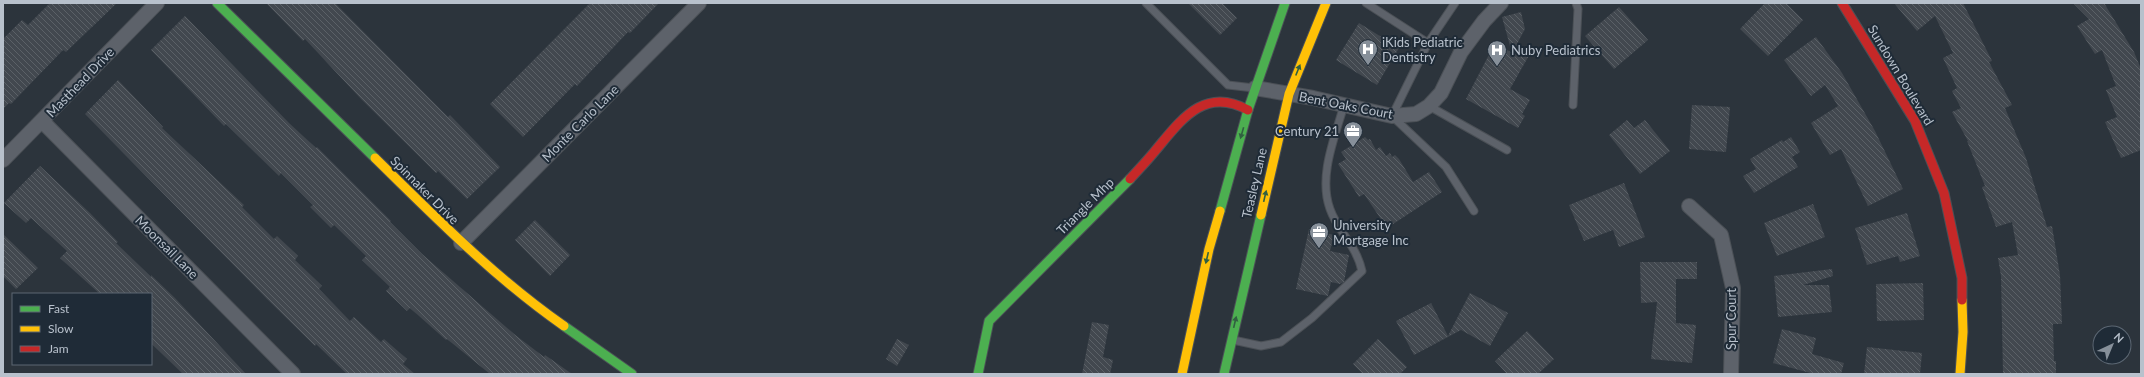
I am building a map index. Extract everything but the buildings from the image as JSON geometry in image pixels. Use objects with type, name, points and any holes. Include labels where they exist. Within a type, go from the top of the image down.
[{"type":"street","name":"Masthead Drive","points":[[3,160],[157,3]]},
{"type":"street","name":"Spinnaker Drive","points":[[217,3],[461,243],[535,306],[632,374]]},
{"type":"street","name":"Monte Carlo Lane","points":[[461,243],[699,3]]},
{"type":"street","name":"Teasley Lane","points":[[1182,374],[1209,249],[1248,110],[1285,3]]},
{"type":"street","name":"Teasley Lane","points":[[1224,374],[1289,94],[1326,3]]},
{"type":"street","name":"Bent Oaks Court","points":[[1255,88],[1392,116],[1416,114],[1429,106],[1440,93],[1461,52],[1484,21],[1501,3]]},
{"type":"street","name":"Sundown Boulevard","points":[[1842,3],[1915,121],[1944,193],[1962,278],[1963,332],[1960,374]]},
{"type":"street","name":"Triangle Mhp","points":[[978,374],[989,321],[1149,159],[1180,121],[1196,107],[1215,102],[1235,103],[1248,110]]},
{"type":"street","name":"Moonsail Lane","points":[[42,121],[293,374]]},
{"type":"street","name":"Spur Court","points":[[1689,206],[1721,235],[1733,288],[1731,374]]},
{"type":"lane","points":[[1146,3],[1228,85],[1255,88]]},
{"type":"lane","points":[[1366,3],[1428,42]]},
{"type":"lane","points":[[1455,3],[1428,42],[1392,116],[1446,167],[1474,211]]},
{"type":"lane","points":[[1573,105],[1578,9],[1576,3]]},
{"type":"lane","points":[[1231,340],[1261,346],[1281,342],[1312,318],[1362,271],[1359,256],[1330,210],[1325,190],[1329,160],[1344,105]]},
{"type":"lane","points":[[1429,106],[1507,150]]},
{"type":"traffic: fast","points":[[217,3],[375,158]]},
{"type":"traffic: fast","points":[[1220,211],[1248,110],[1285,3]]},
{"type":"traffic: fast","points":[[978,374],[989,321],[1130,179]]},
{"type":"traffic: fast","points":[[1224,374],[1261,215]]},
{"type":"traffic: fast","points":[[564,326],[632,374]]},
{"type":"traffic: slow","points":[[1261,215],[1289,94],[1326,3]]},
{"type":"traffic: slow","points":[[375,158],[489,267],[564,326]]},
{"type":"traffic: slow","points":[[1182,374],[1209,249],[1220,211]]},
{"type":"traffic: slow","points":[[1960,374],[1963,332],[1962,300]]},
{"type":"traffic: jam","points":[[1842,3],[1915,121],[1944,193],[1962,278],[1962,300]]},
{"type":"traffic: jam","points":[[1130,179],[1174,128],[1195,110],[1206,104],[1219,102],[1232,104],[1248,110]]},
{"type":"place","name":"iKids Pediatric Dentistry","points":[[1368,66]]},
{"type":"place","name":"Nuby Pediatrics","points":[[1497,67]]},
{"type":"place","name":"Century 21","points":[[1353,148]]},
{"type":"place","name":"University Mortgage Inc","points":[[1319,249]]}]
